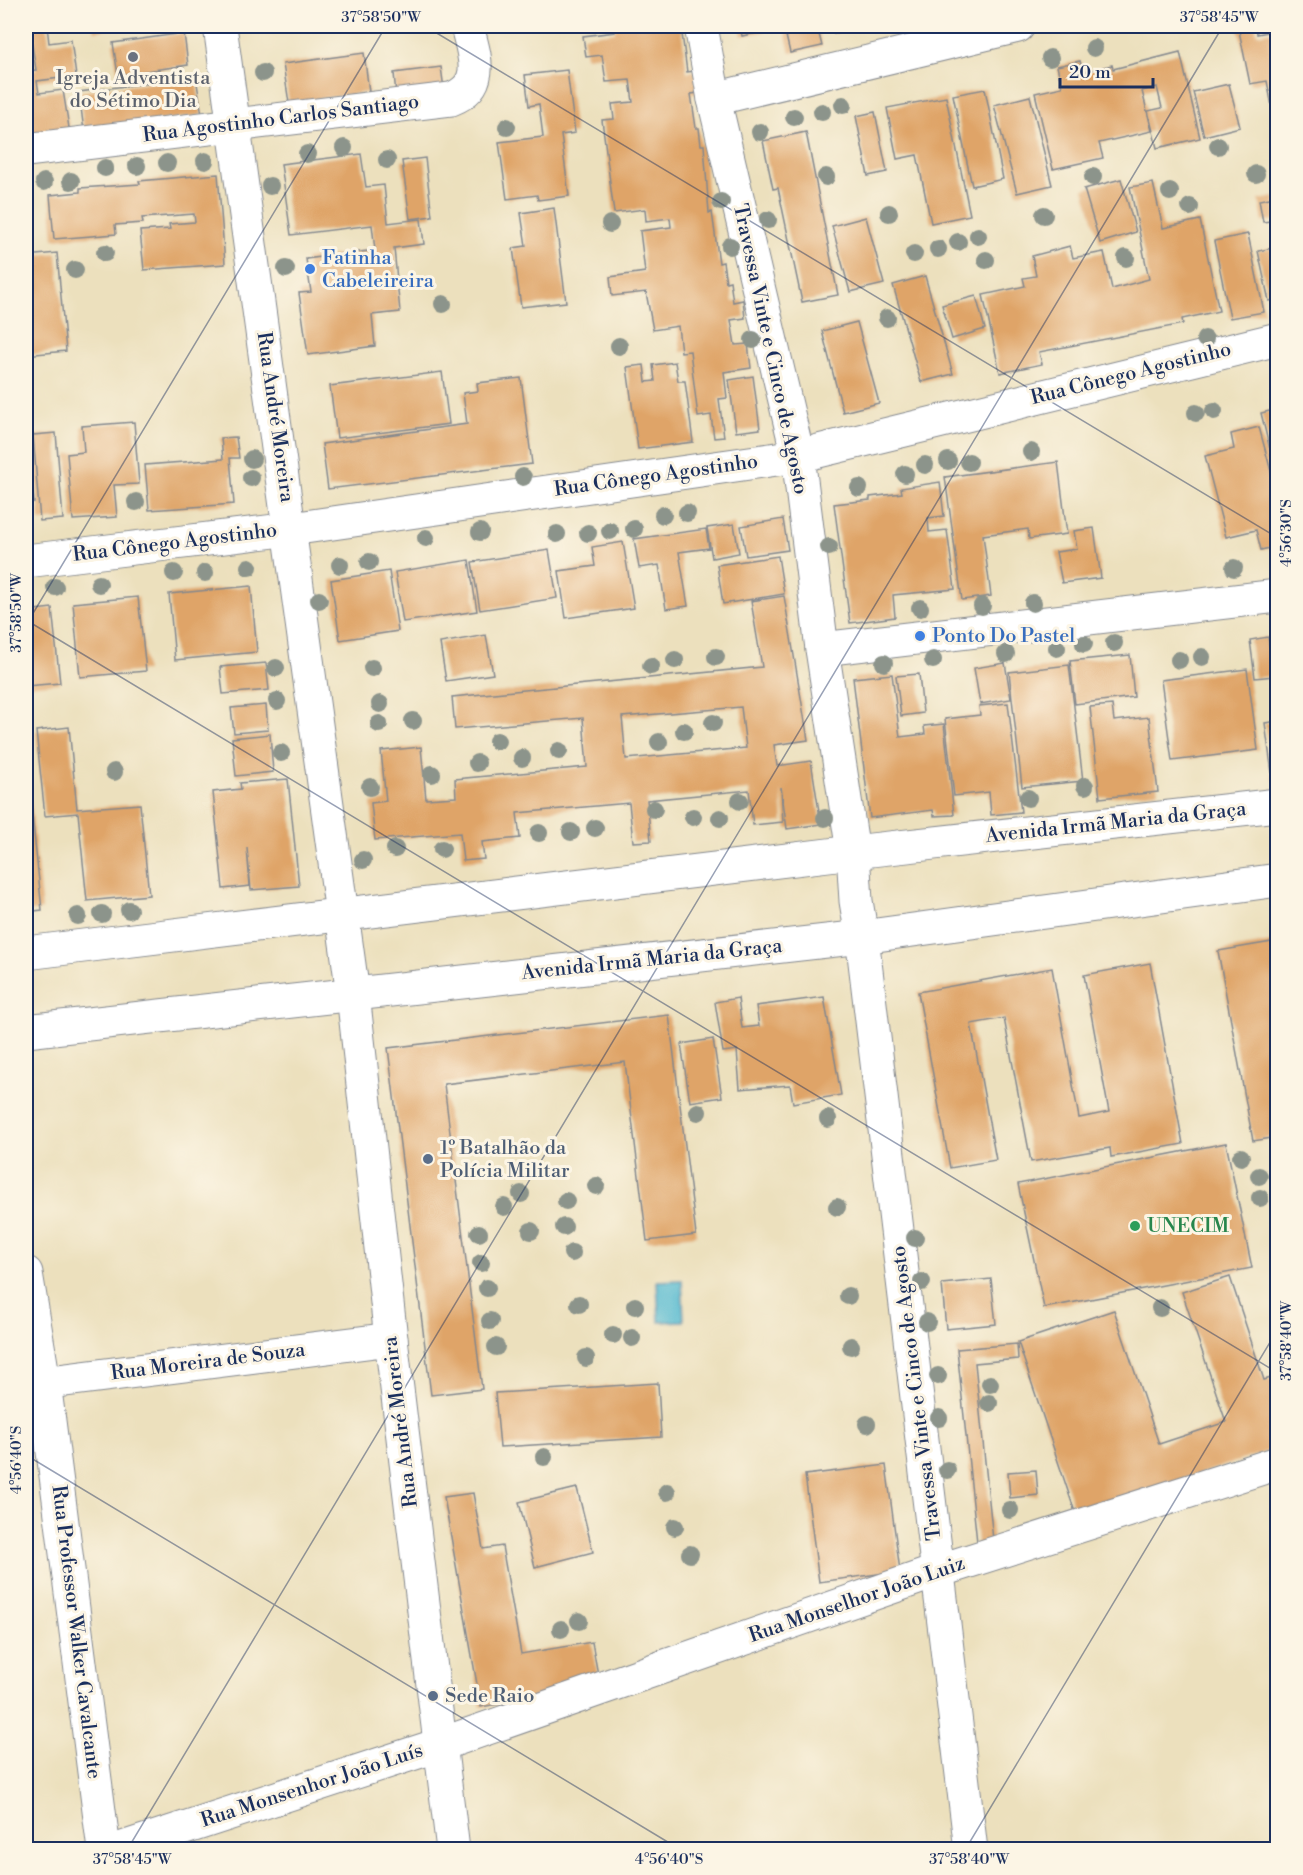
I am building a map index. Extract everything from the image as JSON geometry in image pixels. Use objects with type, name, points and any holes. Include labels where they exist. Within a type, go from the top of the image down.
[{"type":"street","name":"Rua André Moreira","points":[[220,26],[291,529],[353,994],[391,1339],[453,1850]]},
{"type":"street","name":"Rua Agostinho Carlos Santiago","points":[[26,150],[451,99],[462,95],[467,90],[477,68],[467,26]]},
{"type":"street","name":"Travessa Vinte e Cinco de Agosto","points":[[701,26],[714,99],[798,456],[822,649],[853,852],[856,902],[971,1850]]},
{"type":"street","points":[[714,99],[1018,26]]},
{"type":"street","name":"Rua Cônego Agostinho","points":[[26,561],[291,529],[798,456],[1278,339]]},
{"type":"street","points":[[822,649],[1278,596]]},
{"type":"street","name":"Avenida Irmã Maria da Graça","points":[[26,953],[853,852],[1278,805]]},
{"type":"street","name":"Avenida Irmã Maria da Graça","points":[[26,1031],[862,937],[1278,879]]},
{"type":"street","name":"Rua Professor Walker Cavalcante","points":[[26,1272],[34,1384],[104,1850]]},
{"type":"street","name":"Rua Moreira de Souza","points":[[34,1384],[391,1339]]},
{"type":"street","name":"Rua Monselhor João Luiz","points":[[439,1745],[938,1571],[1278,1463]]},
{"type":"street","name":"Rua Monsenhor João Luís","points":[[117,1850],[439,1745]]},
{"type":"water","points":[[682,1280],[684,1321],[659,1322],[657,1281]]},
{"type":"building","points":[[29,26],[47,26],[49,43],[71,40],[76,76],[37,81],[39,93],[63,90],[70,134],[26,140],[26,71],[36,70]]},
{"type":"building","points":[[94,26],[125,26],[125,27],[95,31]]},
{"type":"building","points":[[614,26],[681,26],[687,72],[695,71],[698,93],[691,94],[696,128],[699,128],[701,145],[704,145],[709,213],[712,212],[719,263],[723,262],[726,282],[730,281],[733,302],[743,300],[745,318],[731,320],[735,345],[748,344],[751,368],[724,372],[727,398],[719,399],[724,437],[714,438],[711,415],[698,417],[690,351],[681,352],[678,326],[653,330],[646,292],[612,296],[610,277],[645,272],[640,231],[671,227],[670,218],[646,221],[645,209],[614,213],[602,120],[614,119],[612,104],[633,102],[630,80],[606,82],[602,55],[586,57],[583,36],[615,32]]},
{"type":"building","points":[[740,26],[817,26],[822,46],[790,53],[784,27],[742,36]]},
{"type":"building","points":[[833,26],[867,26],[867,27],[834,33]]},
{"type":"building","points":[[908,26],[924,26],[925,31],[910,34]]},
{"type":"building","points":[[1238,26],[1256,26],[1257,34],[1278,30],[1278,115],[1274,116],[1267,81],[1250,84]]},
{"type":"building","points":[[184,33],[188,65],[118,75],[113,43]]},
{"type":"building","points":[[1180,52],[1200,138],[1157,148],[1148,111],[1162,108],[1157,87],[1142,91],[1152,131],[1099,143],[1103,158],[1053,169],[1035,93],[1062,87],[1057,66],[1080,61],[1083,72],[1112,65],[1113,69]]},
{"type":"building","points":[[364,53],[369,92],[289,103],[283,64]]},
{"type":"building","points":[[441,67],[444,89],[396,95],[394,73]]},
{"type":"building","points":[[567,70],[575,133],[561,135],[569,196],[538,200],[537,195],[507,199],[499,142],[543,137],[539,104],[529,106],[525,75]]},
{"type":"building","points":[[196,77],[202,115],[84,131],[79,92]]},
{"type":"building","points":[[1229,84],[1240,127],[1204,136],[1193,92]]},
{"type":"building","points":[[985,89],[1003,179],[972,186],[953,95]]},
{"type":"building","points":[[1030,96],[1052,185],[1017,193],[994,105]]},
{"type":"building","points":[[946,97],[970,215],[931,223],[917,155],[897,159],[887,108]]},
{"type":"building","points":[[875,112],[887,172],[868,176],[856,116]]},
{"type":"building","points":[[806,132],[838,295],[802,302],[778,188],[773,189],[763,141]]},
{"type":"building","points":[[361,154],[366,187],[384,185],[388,223],[421,219],[424,244],[394,248],[400,312],[372,315],[375,346],[308,355],[299,293],[311,292],[306,259],[375,250],[372,225],[291,235],[281,164]]},
{"type":"building","points":[[425,158],[432,216],[410,219],[402,161]]},
{"type":"building","points":[[218,174],[225,264],[144,270],[140,231],[170,229],[169,224],[195,222],[194,214],[142,218],[143,223],[115,225],[116,234],[54,239],[50,195],[80,192],[80,188],[140,184],[139,181]]},
{"type":"building","points":[[1121,179],[1136,232],[1100,243],[1084,189]]},
{"type":"building","points":[[1153,183],[1163,228],[1200,220],[1219,311],[1182,319],[1183,324],[1039,352],[1042,364],[1000,373],[983,295],[1025,286],[1023,278],[1036,276],[1032,256],[1070,246],[1073,258],[1104,252],[1112,289],[1149,279],[1130,187]]},
{"type":"building","points":[[1275,197],[1278,220],[1263,222],[1259,200]]},
{"type":"building","points":[[554,208],[566,302],[521,307],[513,248],[526,246],[521,213]]},
{"type":"building","points":[[866,217],[884,284],[850,292],[832,226]]},
{"type":"building","points":[[1248,234],[1264,312],[1230,318],[1214,241]]},
{"type":"building","points":[[1278,247],[1278,299],[1269,301],[1258,251]]},
{"type":"building","points":[[57,253],[66,351],[26,355],[26,256]]},
{"type":"building","points":[[925,276],[953,374],[921,382],[893,285]]},
{"type":"building","points":[[976,296],[985,329],[952,339],[942,305]]},
{"type":"building","points":[[857,322],[879,403],[843,412],[822,331]]},
{"type":"building","points":[[675,362],[678,381],[685,381],[693,442],[638,449],[627,367],[644,365],[646,382],[655,381],[653,365]]},
{"type":"building","points":[[442,372],[449,424],[337,438],[330,386]]},
{"type":"building","points":[[753,376],[760,429],[736,432],[729,380]]},
{"type":"building","points":[[521,378],[532,464],[328,489],[322,444],[467,424],[463,393],[478,391],[477,383]]},
{"type":"building","points":[[1278,409],[1278,469],[1275,470],[1261,413]]},
{"type":"building","points":[[134,422],[139,484],[114,485],[117,517],[73,520],[67,454],[84,452],[82,426]]},
{"type":"building","points":[[26,426],[34,502],[26,503]]},
{"type":"building","points":[[1259,427],[1278,497],[1278,546],[1261,550],[1256,530],[1226,537],[1205,456],[1234,449],[1231,434]]},
{"type":"building","points":[[56,433],[63,519],[40,521],[33,435]]},
{"type":"building","points":[[236,437],[239,458],[230,458],[234,504],[149,510],[145,465],[223,459],[221,438]]},
{"type":"building","points":[[1058,462],[1067,534],[1029,539],[1028,529],[983,535],[991,596],[962,600],[945,477]]},
{"type":"building","points":[[940,482],[944,516],[928,518],[929,532],[947,530],[955,589],[893,595],[895,617],[850,623],[834,504],[870,500],[870,497],[902,493],[901,488]]},
{"type":"building","points":[[783,519],[788,550],[746,556],[741,526]]},
{"type":"building","points":[[734,524],[739,553],[712,558],[707,528]]},
{"type":"building","points":[[1094,528],[1101,578],[1062,583],[1056,552],[1077,549],[1074,531]]},
{"type":"building","points":[[706,529],[709,548],[679,552],[688,606],[666,609],[659,565],[639,568],[634,539]]},
{"type":"building","points":[[623,542],[634,608],[566,618],[559,571],[595,566],[592,547]]},
{"type":"building","points":[[549,550],[557,598],[480,610],[472,562]]},
{"type":"building","points":[[778,556],[784,594],[723,604],[717,565]]},
{"type":"building","points":[[469,560],[477,611],[403,622],[395,572]]},
{"type":"building","points":[[389,571],[398,631],[340,640],[331,580]]},
{"type":"building","points":[[251,586],[257,652],[175,660],[169,594]]},
{"type":"building","points":[[784,596],[808,740],[774,745],[777,766],[811,761],[821,824],[787,829],[781,787],[783,822],[753,825],[749,790],[647,800],[651,841],[633,842],[629,803],[517,813],[520,838],[482,842],[484,859],[463,861],[460,833],[375,840],[371,803],[386,801],[381,751],[421,747],[426,799],[456,797],[455,779],[587,767],[583,718],[455,729],[452,697],[762,667],[751,601]],"holes":[[[741,707],[746,748],[626,759],[622,717]]]},
{"type":"building","points":[[138,597],[146,671],[80,677],[73,603]]},
{"type":"building","points":[[52,608],[60,683],[26,686],[26,611]]},
{"type":"building","points":[[486,635],[493,674],[446,681],[440,643]]},
{"type":"building","points":[[1268,637],[1274,676],[1255,678],[1250,640]]},
{"type":"building","points":[[1278,640],[1278,669],[1276,669],[1271,642]]},
{"type":"building","points":[[1130,655],[1134,697],[1075,704],[1070,661]]},
{"type":"building","points":[[266,663],[269,690],[223,694],[220,667]]},
{"type":"building","points":[[1005,663],[1011,699],[980,704],[974,668]]},
{"type":"building","points":[[1069,665],[1083,781],[1022,787],[1009,672]]},
{"type":"building","points":[[1247,669],[1258,750],[1172,761],[1161,680]]},
{"type":"building","points":[[892,674],[900,737],[925,734],[924,726],[944,724],[954,815],[934,816],[933,810],[870,818],[853,678]]},
{"type":"building","points":[[919,674],[923,713],[901,716],[896,676]]},
{"type":"building","points":[[1008,703],[1021,812],[991,815],[989,792],[954,796],[945,719],[980,715],[979,706]]},
{"type":"building","points":[[266,705],[268,730],[234,733],[231,708]]},
{"type":"building","points":[[1112,705],[1114,721],[1149,717],[1158,792],[1100,798],[1090,707]]},
{"type":"building","points":[[1278,721],[1278,780],[1273,780],[1265,723]]},
{"type":"building","points":[[69,727],[77,809],[140,804],[149,895],[87,901],[78,813],[45,816],[36,731]]},
{"type":"building","points":[[270,734],[273,772],[236,776],[232,738]]},
{"type":"building","points":[[288,779],[299,886],[251,890],[247,848],[250,886],[223,889],[213,792],[241,789],[240,783]]},
{"type":"building","points":[[26,786],[29,786],[42,910],[26,912]]},
{"type":"building","points":[[1278,941],[1278,1137],[1253,1141],[1218,951]]},
{"type":"building","points":[[1150,963],[1183,1144],[1111,1157],[1110,1148],[1031,1162],[1004,1018],[971,1024],[996,1160],[950,1168],[918,992],[1052,968],[1079,1118],[1109,1112],[1084,975]]},
{"type":"building","points":[[824,997],[841,1095],[793,1103],[790,1085],[740,1089],[737,1050],[723,1052],[715,1002],[738,998],[742,1028],[759,1026],[756,1006]]},
{"type":"building","name":"1º Batalhão da Polícia Militar","points":[[669,1015],[696,1235],[647,1241],[625,1062],[444,1084],[482,1389],[431,1395],[388,1048]]},
{"type":"building","points":[[713,1039],[722,1097],[690,1102],[681,1044]]},
{"type":"building","name":"UNECIM","points":[[1226,1143],[1252,1268],[1044,1308],[1018,1184]]},
{"type":"building","points":[[1278,1259],[1278,1278],[1277,1278],[1272,1261]]},
{"type":"building","points":[[1230,1277],[1264,1380],[1278,1376],[1278,1448],[1076,1515],[1018,1342],[1114,1310],[1159,1444],[1226,1422],[1182,1292]]},
{"type":"building","points":[[991,1279],[996,1324],[946,1329],[942,1284]]},
{"type":"building","points":[[1017,1344],[1018,1359],[975,1363],[994,1550],[978,1552],[957,1349]]},
{"type":"building","points":[[658,1383],[661,1437],[500,1447],[495,1393]]},
{"type":"building","points":[[886,1465],[900,1571],[819,1582],[805,1475]]},
{"type":"building","points":[[1036,1470],[1038,1495],[1010,1498],[1008,1472]]},
{"type":"building","points":[[577,1488],[593,1552],[535,1567],[519,1502]]},
{"type":"building","points":[[473,1493],[483,1549],[502,1546],[521,1654],[592,1642],[600,1686],[481,1707],[444,1497]]},
{"type":"place","name":"Igreja Adventista do Sétimo Dia","points":[[133,57]]},
{"type":"place","name":"Fatinha Cabeleireira","points":[[310,269]]},
{"type":"place","name":"Ponto Do Pastel","points":[[920,636]]},
{"type":"place","name":"1º Batalhão da Polícia Militar","points":[[428,1159]]},
{"type":"place","name":"UNECIM","points":[[1135,1226]]},
{"type":"place","name":"Sede Raio","points":[[433,1696]]}]
